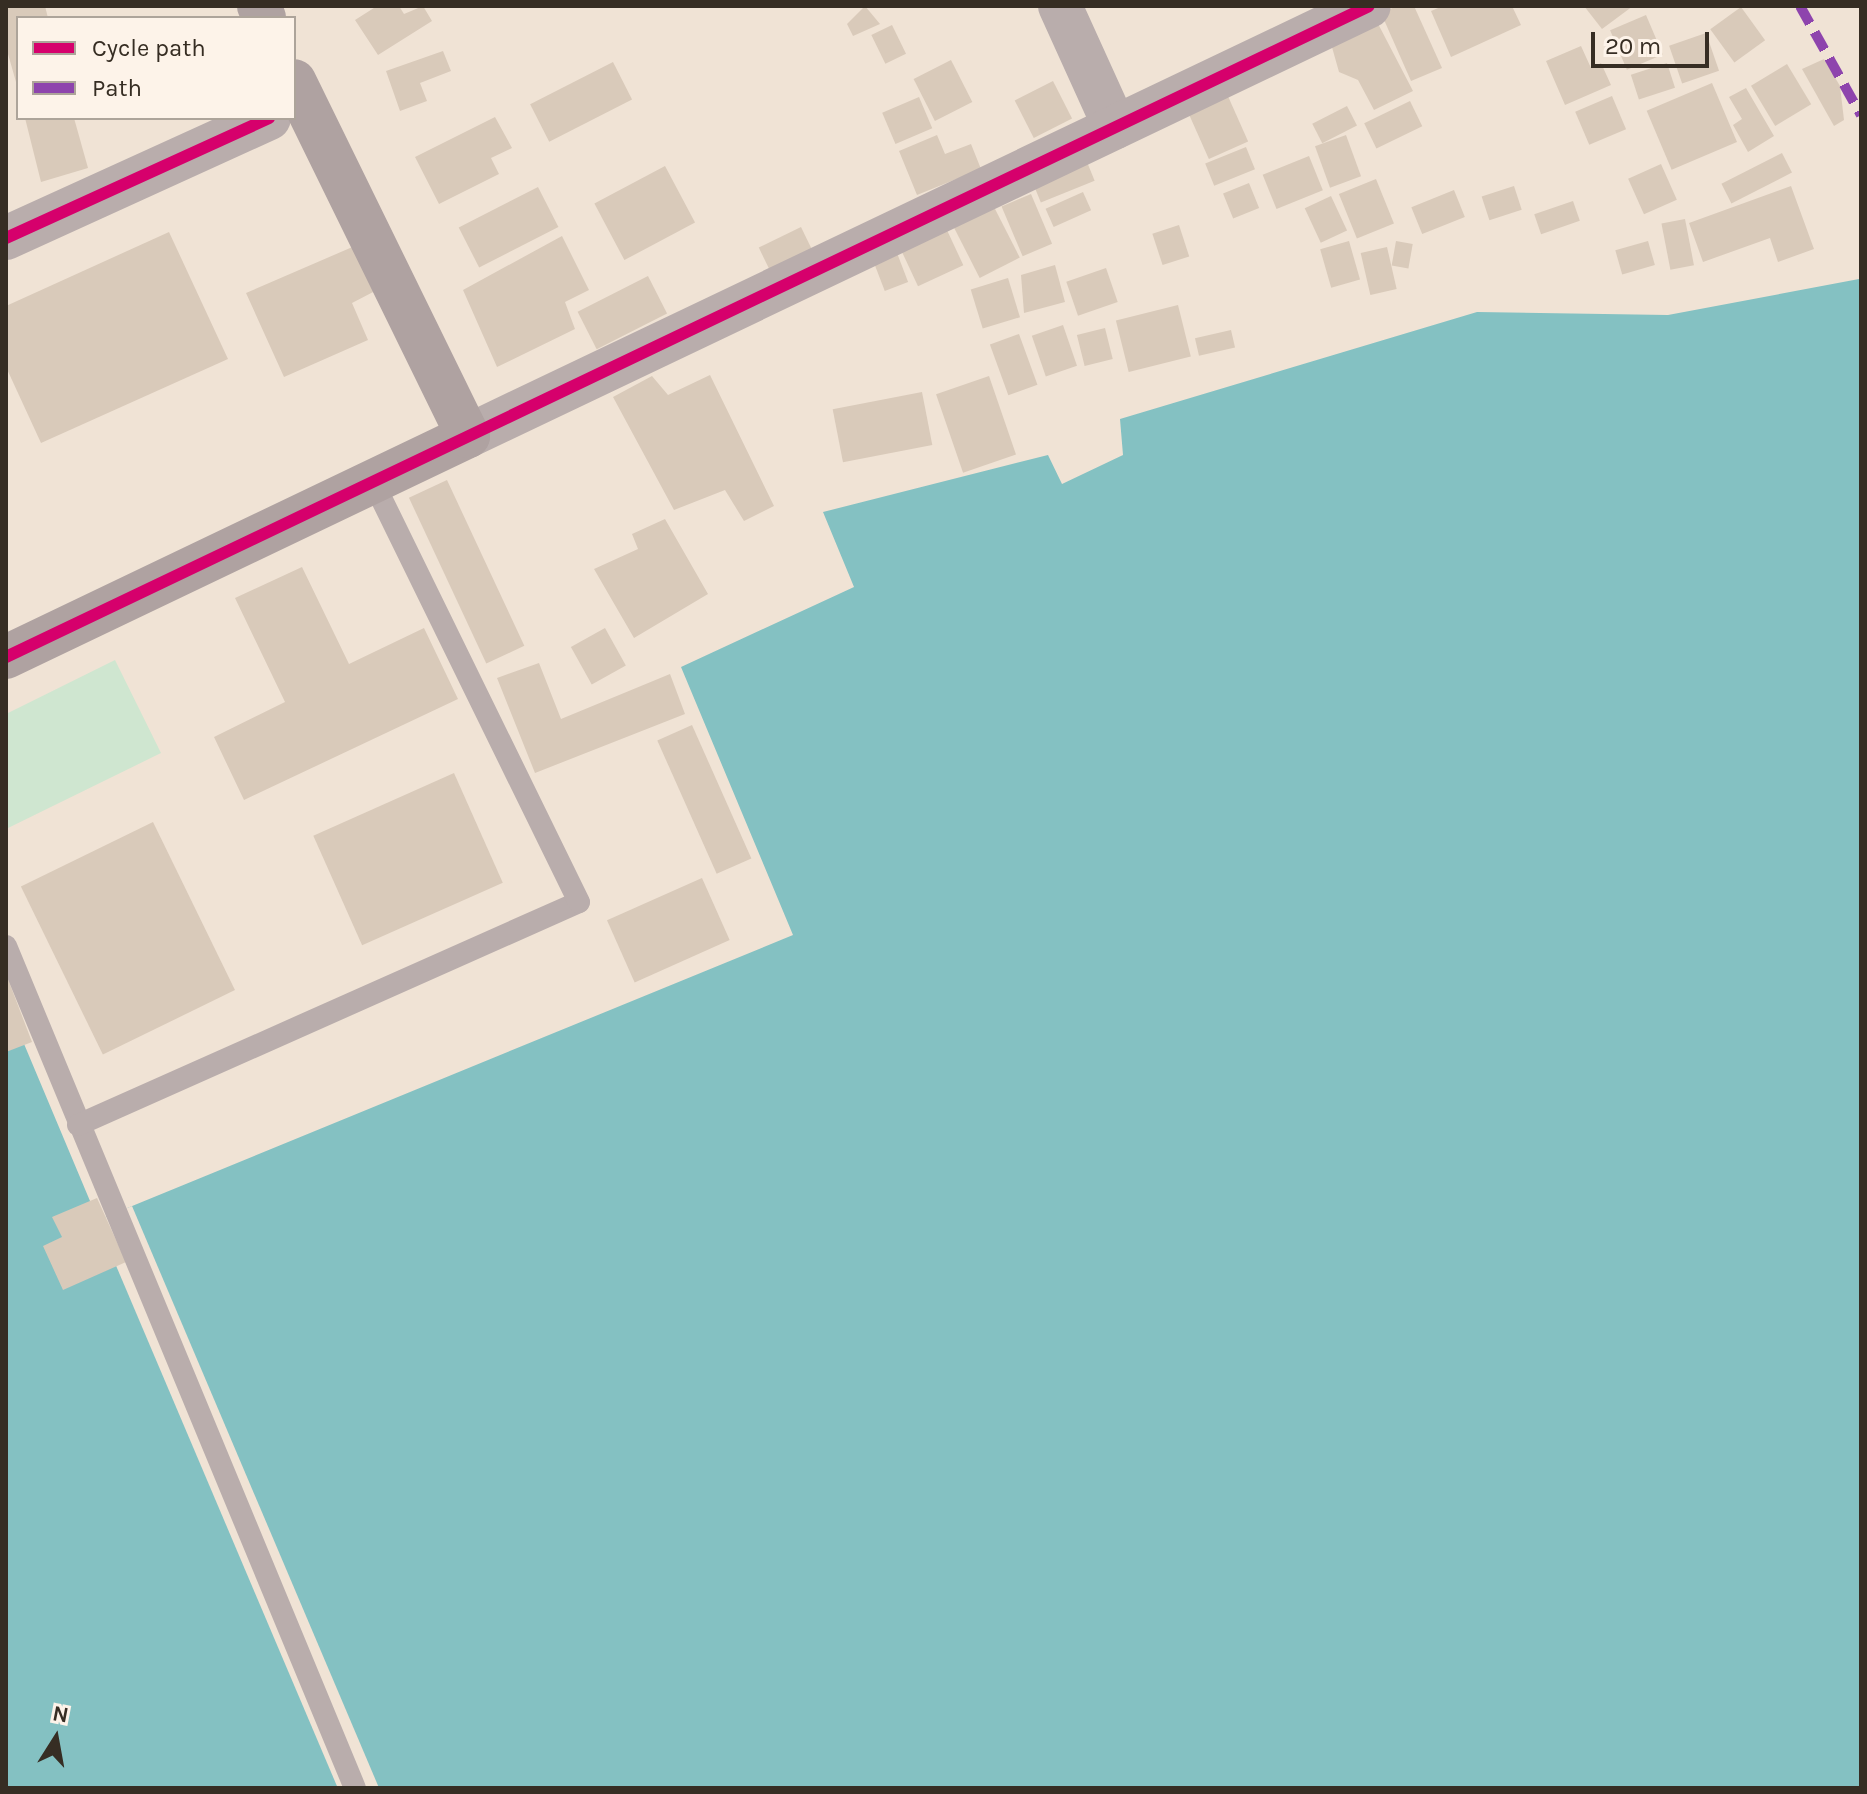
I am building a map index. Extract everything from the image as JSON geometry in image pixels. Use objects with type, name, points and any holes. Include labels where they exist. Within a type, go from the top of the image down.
[{"type":"street","points":[[1060,6],[1115,127]]},
{"type":"street","points":[[6,657],[1369,6]]},
{"type":"street","points":[[296,113],[468,436]]},
{"type":"street","points":[[6,238],[252,120]]},
{"type":"lane","points":[[78,1125],[579,902],[373,481]]},
{"type":"lane","points":[[6,946],[355,1788]]},
{"type":"green space","points":[[115,660],[161,753],[6,829],[6,714]]},
{"type":"water","points":[[1859,279],[1861,1788],[6,1788],[6,1001],[98,1220],[793,935],[681,667],[854,587],[823,512],[1048,455],[1062,484],[1123,455],[1120,419],[1477,312],[1668,315]]},
{"type":"pier","points":[[132,1206],[378,1786],[338,1788],[97,1221]]},
{"type":"building","points":[[6,6],[45,6],[48,16],[16,16],[16,82],[6,47]]},
{"type":"building","points":[[377,6],[399,6],[404,14],[423,6],[432,21],[378,55],[355,20]]},
{"type":"building","points":[[865,6],[880,24],[853,36],[847,24]]},
{"type":"building","points":[[1397,6],[1414,6],[1442,68],[1411,81],[1381,13]]},
{"type":"building","points":[[1443,6],[1512,6],[1521,25],[1451,57],[1431,11]]},
{"type":"building","points":[[1584,6],[1633,6],[1602,29]]},
{"type":"building","points":[[1741,7],[1765,40],[1734,63],[1710,29]]},
{"type":"building","points":[[1646,15],[1663,55],[1627,70],[1610,30]]},
{"type":"building","points":[[1374,16],[1413,91],[1374,110],[1358,80],[1339,72],[1328,33]]},
{"type":"building","points":[[892,25],[906,54],[885,64],[871,35]]},
{"type":"building","points":[[1706,33],[1719,71],[1682,84],[1669,46]]},
{"type":"building","points":[[1581,46],[1591,68],[1601,63],[1611,85],[1565,105],[1546,61]]},
{"type":"building","points":[[443,51],[451,71],[420,83],[427,101],[400,111],[386,71]]},
{"type":"building","points":[[1824,59],[1840,86],[1844,120],[1834,126],[1802,69]]},
{"type":"building","points":[[951,60],[972,102],[935,121],[914,79]]},
{"type":"building","points":[[613,62],[632,99],[549,142],[530,104]]},
{"type":"building","points":[[1667,63],[1675,88],[1639,99],[1631,75]]},
{"type":"building","points":[[1787,64],[1811,104],[1775,126],[1751,86]]},
{"type":"building","points":[[1053,81],[1072,118],[1034,138],[1015,101]]},
{"type":"building","points":[[1712,83],[1737,142],[1672,170],[1647,111]]},
{"type":"building","points":[[1746,88],[1774,136],[1748,152],[1733,125],[1742,119],[1729,97]]},
{"type":"building","points":[[1227,94],[1248,142],[1209,159],[1188,111]]},
{"type":"building","points":[[1612,96],[1626,129],[1589,145],[1575,112]]},
{"type":"building","points":[[919,97],[932,128],[895,144],[882,113]]},
{"type":"building","points":[[1410,101],[1422,126],[1376,149],[1364,123]]},
{"type":"building","points":[[1347,106],[1357,126],[1322,143],[1312,124]]},
{"type":"building","points":[[495,117],[512,148],[491,158],[499,174],[439,204],[415,157]]},
{"type":"building","points":[[26,120],[75,120],[88,168],[41,182]]},
{"type":"building","points":[[937,135],[945,154],[971,144],[981,169],[917,195],[899,151]]},
{"type":"building","points":[[1346,135],[1361,176],[1330,188],[1315,146]]},
{"type":"building","points":[[1246,147],[1255,169],[1214,186],[1205,163]]},
{"type":"building","points":[[1083,152],[1095,181],[1041,202],[1029,174]]},
{"type":"building","points":[[1782,153],[1792,173],[1731,203],[1721,184]]},
{"type":"building","points":[[1309,156],[1323,190],[1277,209],[1263,175]]},
{"type":"building","points":[[1661,164],[1677,200],[1644,214],[1628,179]]},
{"type":"building","points":[[665,166],[695,223],[624,260],[594,204]]},
{"type":"building","points":[[1376,179],[1394,224],[1357,238],[1339,194]]},
{"type":"building","points":[[1249,183],[1259,208],[1233,219],[1223,193]]},
{"type":"building","points":[[1514,186],[1522,210],[1489,220],[1482,197]]},
{"type":"building","points":[[1791,186],[1814,249],[1778,262],[1770,238],[1703,262],[1689,223]]},
{"type":"building","points":[[538,187],[558,227],[479,268],[459,227]]},
{"type":"building","points":[[1454,190],[1465,217],[1422,234],[1411,207]]},
{"type":"building","points":[[1083,192],[1091,210],[1054,227],[1046,209]]},
{"type":"building","points":[[1031,194],[1052,244],[1023,256],[1002,207]]},
{"type":"building","points":[[1331,196],[1347,230],[1321,243],[1305,208]]},
{"type":"building","points":[[1573,201],[1580,221],[1541,234],[1534,214]]},
{"type":"building","points":[[993,205],[1020,258],[980,278],[953,225]]},
{"type":"building","points":[[1685,219],[1694,265],[1670,270],[1661,224]]},
{"type":"building","points":[[1179,225],[1189,256],[1163,265],[1152,234]]},
{"type":"building","points":[[801,227],[813,252],[771,273],[759,248]]},
{"type":"building","points":[[946,228],[963,265],[918,286],[901,249]]},
{"type":"building","points":[[169,232],[228,359],[41,443],[6,367],[6,306]]},
{"type":"building","points":[[562,236],[589,290],[565,302],[575,329],[497,367],[463,290]]},
{"type":"building","points":[[1349,241],[1360,279],[1331,288],[1320,249]]},
{"type":"building","points":[[1396,241],[1413,244],[1408,269],[1392,266]]},
{"type":"building","points":[[1648,241],[1655,265],[1622,274],[1615,250]]},
{"type":"building","points":[[357,245],[377,290],[352,303],[368,340],[284,377],[246,293]]},
{"type":"building","points":[[1387,247],[1397,289],[1370,295],[1361,253]]},
{"type":"building","points":[[897,253],[908,282],[885,291],[874,262]]},
{"type":"building","points":[[1055,265],[1065,302],[1024,313],[1021,275]]},
{"type":"building","points":[[1106,268],[1118,302],[1078,316],[1066,282]]},
{"type":"building","points":[[648,276],[667,313],[597,349],[578,312]]},
{"type":"building","points":[[1008,278],[1020,317],[983,329],[971,289]]},
{"type":"building","points":[[1178,305],[1191,356],[1129,372],[1116,320]]},
{"type":"building","points":[[1063,325],[1077,366],[1046,376],[1032,336]]},
{"type":"building","points":[[1105,328],[1113,359],[1085,366],[1077,335]]},
{"type":"building","points":[[1231,330],[1235,348],[1199,356],[1195,338]]},
{"type":"building","points":[[1019,334],[1037,385],[1008,395],[990,345]]},
{"type":"building","points":[[710,375],[774,506],[744,521],[725,490],[674,510],[613,397],[652,376],[668,395]]},
{"type":"building","points":[[989,376],[1016,454],[963,473],[936,394]]},
{"type":"building","points":[[922,392],[932,445],[843,462],[833,409]]},
{"type":"building","points":[[447,480],[524,646],[486,664],[409,498]]},
{"type":"building","points":[[665,519],[708,594],[634,638],[594,569],[638,549],[632,534]]},
{"type":"building","points":[[302,567],[349,664],[424,628],[458,699],[244,800],[214,737],[285,702],[235,598]]},
{"type":"building","points":[[605,628],[626,666],[592,685],[571,647]]},
{"type":"building","points":[[539,663],[561,719],[670,674],[685,714],[535,773],[497,678]]},
{"type":"building","points":[[692,725],[751,858],[717,874],[657,740]]},
{"type":"building","points":[[454,773],[503,883],[362,945],[313,836]]},
{"type":"building","points":[[153,822],[235,990],[103,1055],[21,886]]},
{"type":"building","points":[[702,878],[730,940],[635,982],[607,920]]},
{"type":"building","points":[[6,974],[32,1042],[6,1052]]},
{"type":"building","points":[[97,1198],[126,1262],[63,1290],[43,1246],[62,1237],[52,1217]]},
{"type":"marked path","points":[[1800,6],[1861,115]]},
{"type":"cycle path","points":[[6,657],[1369,6]]},
{"type":"cycle path","points":[[6,238],[265,120]]}]
